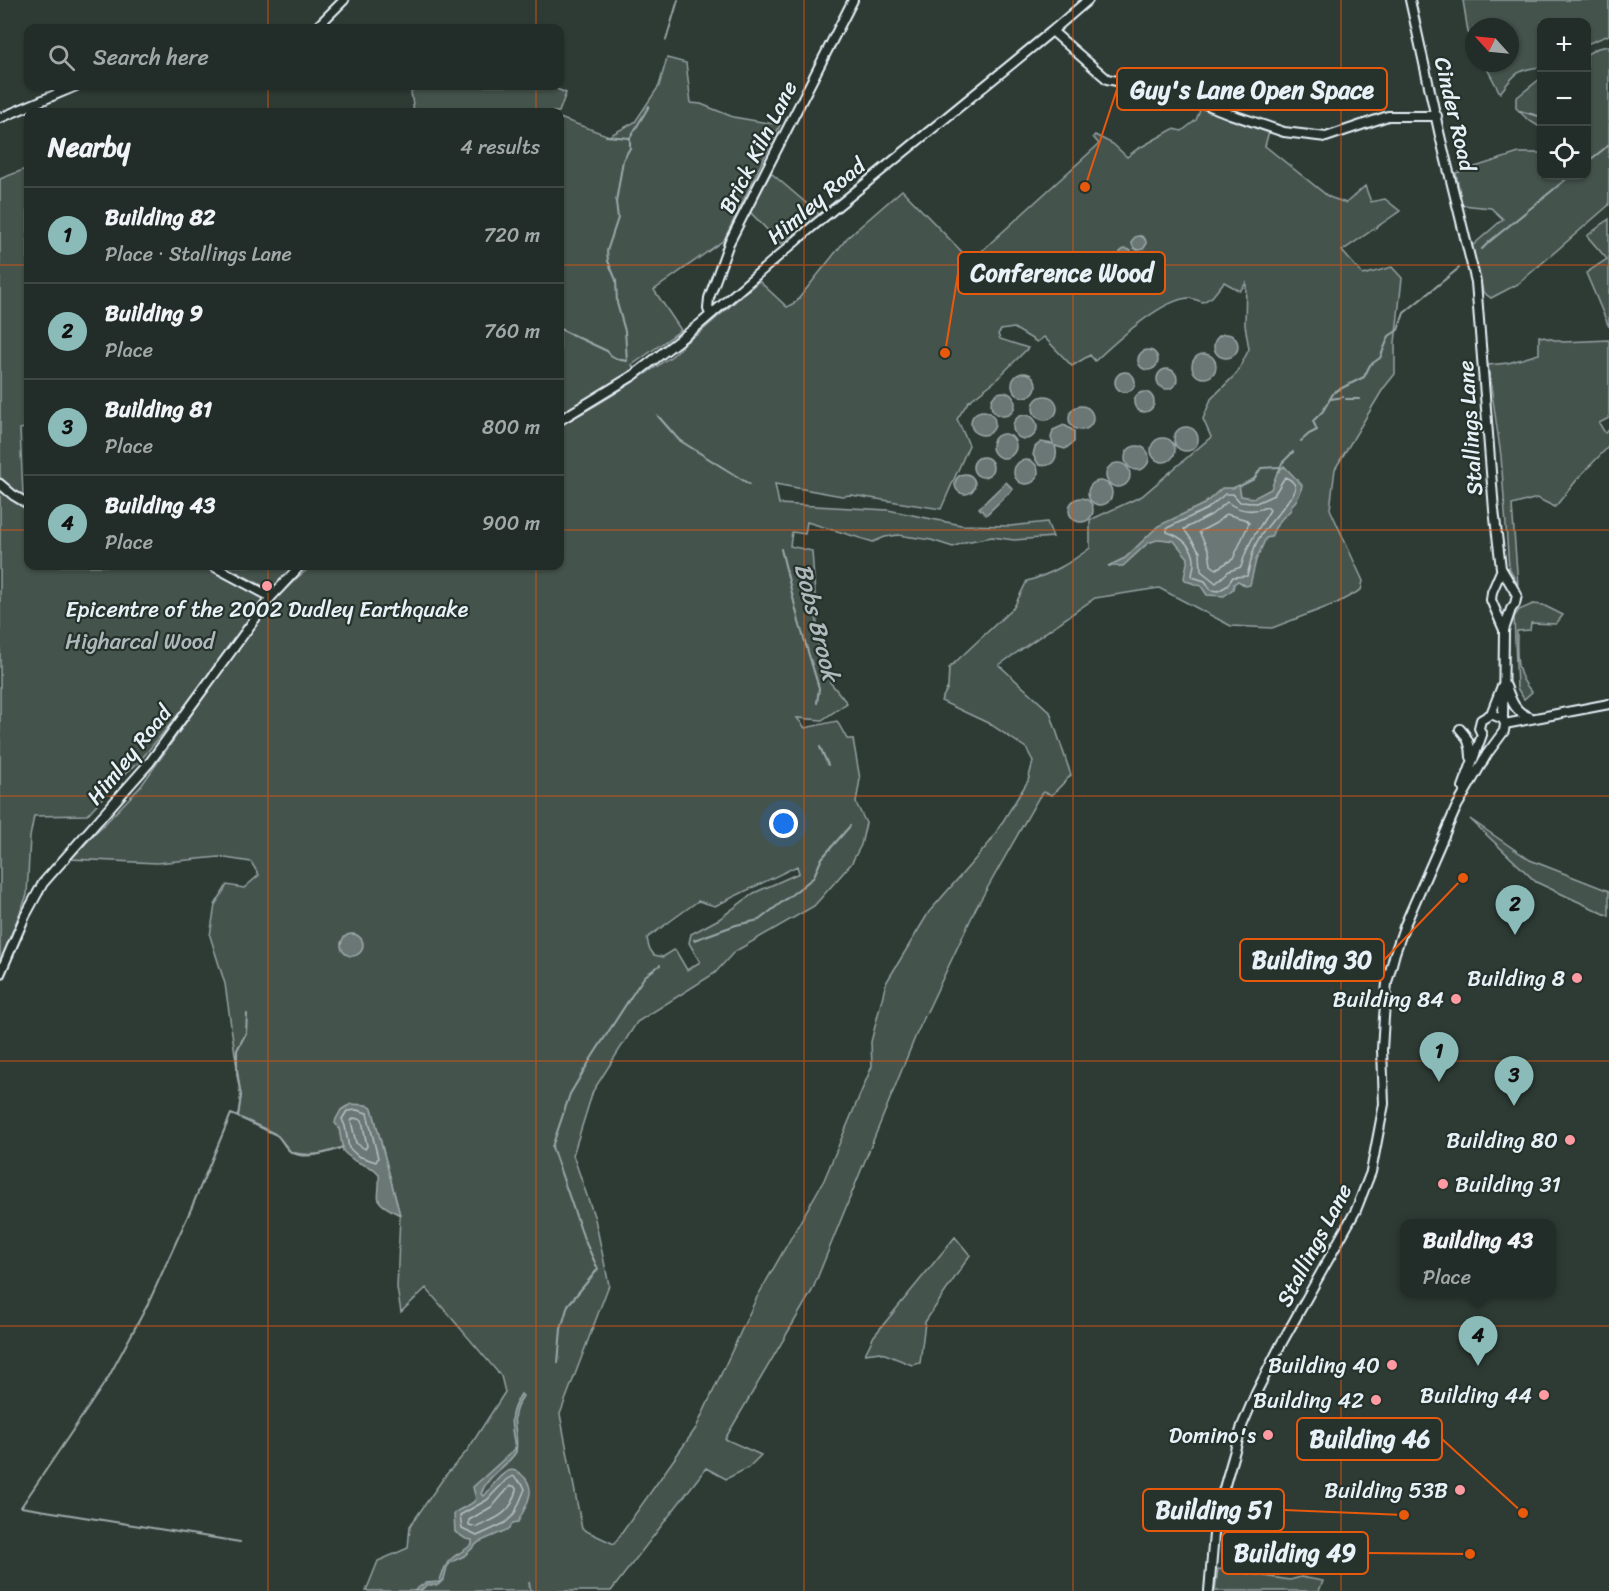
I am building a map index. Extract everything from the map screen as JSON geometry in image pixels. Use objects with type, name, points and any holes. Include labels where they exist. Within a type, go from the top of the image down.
[{"type":"main road","points":[[320,24],[344,0]]},
{"type":"main road","name":"Brick Kiln Lane","points":[[710,314],[709,298],[729,243],[853,0]]},
{"type":"main road","name":"Himley Road","points":[[564,418],[634,375],[1088,0]]},
{"type":"main road","name":"Cinder Road","points":[[1410,0],[1476,282]]},
{"type":"main road","points":[[1052,31],[1110,80],[1180,94],[1284,132],[1329,136],[1388,116],[1437,116]]},
{"type":"main road","points":[[0,118],[66,90]]},
{"type":"main road","name":"Stallings Lane","points":[[1476,282],[1501,571],[1494,589]]},
{"type":"main road","points":[[0,484],[24,502]]},
{"type":"main road","points":[[220,570],[271,597]]},
{"type":"main road","name":"Himley Road","points":[[0,974],[25,916],[43,883],[150,762],[271,597],[296,570]]},
{"type":"main road","name":"Stallings Lane","points":[[1501,571],[1512,587]]},
{"type":"main road","points":[[1456,808],[1487,754],[1504,731],[1504,630],[1511,609],[1517,600],[1512,587],[1502,585],[1494,589],[1491,600],[1504,630]]},
{"type":"main road","points":[[1496,608],[1506,611],[1511,609]]},
{"type":"main road","points":[[1491,714],[1504,679]]},
{"type":"main road","points":[[1504,679],[1517,709],[1523,715],[1531,717]]},
{"type":"main road","points":[[1499,737],[1488,739],[1482,735],[1479,728],[1481,720],[1491,714],[1496,714],[1504,721],[1609,704]]},
{"type":"main road","points":[[1460,729],[1471,748],[1471,765]]},
{"type":"main road","points":[[1456,808],[1482,735]]},
{"type":"main road","name":"Stallings Lane","points":[[1209,1591],[1214,1534],[1220,1502],[1242,1426],[1280,1346],[1356,1210],[1371,1172],[1384,1104],[1382,1050],[1387,983],[1404,927],[1456,808]]},
{"type":"green space","points":[[1463,0],[1609,0],[1609,35],[1591,42],[1591,18],[1537,18],[1537,68],[1521,71],[1500,93],[1489,72],[1519,72],[1519,18],[1466,18]]},
{"type":"green space","points":[[1609,46],[1609,205],[1518,284],[1491,298],[1483,292],[1472,246],[1503,219],[1491,208],[1462,205],[1456,173],[1519,153],[1537,153],[1537,180],[1591,180],[1591,52]]},
{"type":"green space","points":[[667,58],[686,63],[691,103],[701,104],[733,117],[780,125],[724,240],[654,290],[681,330],[632,365],[634,369],[564,413],[564,119],[609,136],[635,122],[659,86]]},
{"type":"green space","points":[[1537,81],[1537,125],[1516,108],[1516,98]]},
{"type":"green space","points":[[414,90],[559,90],[566,93],[560,108],[413,108],[411,92]]},
{"type":"green space","points":[[1201,108],[1269,131],[1265,146],[1329,197],[1346,203],[1365,186],[1371,202],[1385,199],[1400,211],[1342,251],[1363,275],[1392,267],[1402,278],[1395,343],[1395,374],[1383,389],[1335,469],[1330,509],[1363,581],[1361,590],[1337,603],[1272,628],[1231,626],[1159,588],[1095,598],[999,665],[1050,712],[1071,775],[1052,795],[1044,792],[1039,797],[976,908],[916,1035],[812,1291],[725,1439],[761,1455],[748,1468],[726,1479],[706,1468],[611,1591],[531,1591],[529,1582],[530,1591],[366,1591],[378,1561],[408,1548],[410,1526],[445,1476],[467,1451],[505,1392],[501,1376],[426,1288],[401,1312],[397,1288],[400,1215],[372,1108],[355,1105],[341,1110],[339,1128],[343,1147],[311,1154],[291,1152],[278,1136],[238,1117],[241,1096],[225,984],[210,936],[215,905],[227,885],[244,888],[259,875],[251,862],[219,857],[157,863],[71,859],[141,786],[267,608],[307,570],[564,570],[564,423],[602,402],[669,358],[759,281],[787,307],[796,302],[847,238],[902,190],[964,254],[975,257],[1099,144],[1093,137],[1095,135],[1113,144],[1127,157],[1173,129],[1182,131],[1196,120]],"holes":[[[1141,236],[1145,239],[1146,245],[1138,250],[1134,248],[1132,242],[1136,237]],[[1224,282],[1240,291],[1246,283],[1245,325],[1249,349],[1237,373],[1211,399],[1203,419],[1211,437],[1142,496],[1090,520],[1090,548],[1060,568],[1027,581],[1014,607],[949,668],[948,687],[941,701],[990,724],[1026,748],[1033,761],[1028,781],[990,842],[929,912],[886,983],[871,1042],[872,1066],[824,1180],[756,1299],[696,1428],[614,1544],[582,1529],[560,1414],[609,1285],[595,1219],[573,1155],[593,1091],[637,1022],[715,973],[734,952],[814,906],[851,864],[861,845],[866,823],[856,803],[860,779],[853,739],[847,739],[837,721],[805,728],[797,718],[822,720],[847,703],[830,682],[819,652],[812,551],[790,546],[792,532],[805,534],[807,522],[873,542],[898,535],[931,540],[953,547],[965,542],[992,537],[1014,540],[1053,537],[1047,522],[1010,526],[961,525],[888,510],[779,504],[775,484],[842,496],[851,495],[941,509],[969,445],[957,419],[968,402],[995,381],[1028,348],[1000,339],[998,334],[1001,330],[1014,328],[1037,342],[1044,337],[1072,366],[1090,355],[1095,361],[1140,323],[1166,305],[1190,298],[1203,302],[1212,297]],[[797,866],[799,873],[754,893],[719,919],[691,934],[689,943],[700,962],[687,970],[676,951],[663,957],[654,955],[649,948],[647,938],[698,901],[715,906]]]},
{"type":"green space","points":[[24,170],[24,428],[20,429],[23,494],[18,493],[0,477],[0,179]]},
{"type":"green space","points":[[771,173],[820,215],[781,244],[750,212]]},
{"type":"green space","points":[[1609,219],[1609,327],[1586,273],[1607,259],[1587,236]]},
{"type":"green space","points":[[1539,336],[1563,342],[1609,340],[1609,418],[1599,423],[1605,433],[1609,430],[1609,446],[1580,476],[1555,507],[1537,498],[1512,505],[1518,585],[1509,568],[1501,456],[1488,365],[1508,363],[1539,354]]},
{"type":"green space","name":"Higharcal Wood","points":[[0,490],[24,505],[24,570],[213,570],[265,597],[186,705],[138,763],[122,776],[87,815],[34,816],[30,837],[27,895],[0,962]]},
{"type":"green space","points":[[233,570],[290,570],[271,590]]},
{"type":"green space","points":[[1533,604],[1543,605],[1563,615],[1556,624],[1531,623],[1530,630],[1517,631],[1519,671],[1532,692],[1524,699],[1517,688],[1514,617],[1519,610]]},
{"type":"green space","points":[[1470,819],[1530,860],[1609,891],[1609,916],[1536,882]]},
{"type":"green space","points":[[955,1237],[970,1255],[925,1322],[920,1363],[912,1365],[880,1352],[865,1354],[874,1336]]},
{"type":"green space","points":[[1218,1569],[1290,1580],[1301,1577],[1323,1581],[1319,1591],[1215,1591]]},
{"type":"water","points":[[1139,236],[1144,238],[1146,243],[1144,248],[1139,250],[1134,248],[1132,243],[1134,238]]},
{"type":"water","points":[[1126,249],[1131,251],[1133,256],[1131,261],[1126,263],[1121,261],[1119,256],[1121,251]]},
{"type":"water","points":[[1226,334],[1235,337],[1238,346],[1235,355],[1226,358],[1217,355],[1214,346],[1217,337]]},
{"type":"water","points":[[1148,350],[1155,353],[1158,360],[1155,367],[1148,370],[1141,367],[1138,360],[1141,353]]},
{"type":"water","points":[[1204,354],[1213,357],[1216,366],[1213,375],[1204,378],[1195,375],[1192,366],[1195,357]]},
{"type":"water","points":[[1167,369],[1174,372],[1177,379],[1174,386],[1167,389],[1160,386],[1157,379],[1160,372]]},
{"type":"water","points":[[1125,372],[1132,375],[1135,382],[1132,389],[1125,392],[1118,389],[1115,382],[1118,375]]},
{"type":"water","points":[[1024,373],[1033,376],[1036,385],[1033,394],[1024,397],[1015,394],[1012,385],[1015,376]]},
{"type":"water","points":[[1003,392],[1012,395],[1015,404],[1012,413],[1003,416],[994,413],[991,404],[994,395]]},
{"type":"water","points":[[1144,392],[1151,395],[1154,402],[1151,409],[1144,412],[1137,409],[1134,402],[1137,395]]},
{"type":"water","points":[[1045,396],[1054,399],[1057,408],[1054,417],[1045,420],[1036,417],[1033,408],[1036,399]]},
{"type":"water","points":[[1081,406],[1090,409],[1093,418],[1090,427],[1081,430],[1072,427],[1069,418],[1072,409]]},
{"type":"water","points":[[983,411],[992,414],[995,423],[992,432],[983,435],[974,432],[971,423],[974,414]]},
{"type":"water","points":[[1025,415],[1034,418],[1037,427],[1034,436],[1025,439],[1016,436],[1013,427],[1016,418]]},
{"type":"water","points":[[1064,425],[1074,431],[1074,442],[1065,449],[1055,446],[1054,461],[1048,465],[1039,465],[1033,455],[1035,447],[1041,442],[1053,444],[1051,438],[1053,430]]},
{"type":"water","points":[[1186,427],[1195,430],[1198,439],[1195,448],[1186,451],[1177,448],[1174,439],[1177,430]]},
{"type":"water","points":[[1004,434],[1013,437],[1016,446],[1013,455],[1004,458],[995,455],[992,446],[995,437]]},
{"type":"water","points":[[1163,438],[1172,441],[1175,450],[1172,459],[1163,462],[1154,459],[1151,450],[1154,441]]},
{"type":"water","points":[[1137,446],[1146,449],[1149,458],[1146,467],[1137,470],[1128,467],[1125,458],[1128,449]]},
{"type":"water","points":[[983,457],[990,460],[993,467],[990,474],[983,477],[976,474],[973,467],[976,460]]},
{"type":"water","points":[[1026,460],[1035,463],[1038,472],[1035,481],[1026,484],[1017,481],[1014,472],[1017,463]]},
{"type":"water","points":[[1118,463],[1127,466],[1130,475],[1127,484],[1118,487],[1109,484],[1106,475],[1109,466]]},
{"type":"water","points":[[1284,466],[1302,485],[1301,491],[1291,506],[1291,510],[1279,522],[1271,537],[1266,538],[1256,560],[1250,585],[1246,586],[1238,581],[1234,584],[1233,589],[1224,596],[1207,595],[1201,586],[1186,581],[1184,578],[1188,558],[1174,541],[1160,539],[1148,543],[1123,566],[1108,566],[1125,558],[1158,526],[1204,504],[1222,488],[1233,488],[1239,485],[1241,496],[1254,498],[1271,489],[1277,473]]},
{"type":"water","points":[[965,474],[972,477],[975,484],[972,491],[965,494],[958,491],[955,484],[958,477]]},
{"type":"water","points":[[1100,481],[1109,484],[1112,493],[1109,502],[1100,505],[1091,502],[1088,493],[1091,484]]},
{"type":"water","points":[[1006,482],[1013,489],[986,515],[979,508]]},
{"type":"water","points":[[1081,498],[1090,501],[1093,510],[1090,519],[1081,522],[1072,519],[1069,510],[1072,501]]},
{"type":"water","points":[[352,934],[360,937],[363,945],[360,953],[352,956],[344,953],[341,945],[344,937]]},
{"type":"water","points":[[351,1104],[366,1105],[372,1108],[400,1215],[380,1202],[379,1174],[374,1169],[355,1161],[343,1151],[339,1128],[335,1123],[341,1110]]},
{"type":"water","points":[[521,1394],[523,1396],[514,1418],[516,1452],[492,1476],[481,1494],[484,1496],[508,1471],[512,1470],[521,1474],[529,1485],[530,1491],[518,1522],[513,1523],[509,1529],[479,1542],[464,1556],[451,1562],[444,1579],[438,1585],[427,1585],[420,1591],[414,1591],[425,1583],[439,1582],[449,1561],[472,1544],[472,1540],[455,1532],[454,1514],[474,1502],[476,1499],[473,1487],[515,1449],[512,1415]]},
{"type":"waterway","name":"Bobs Brook","points":[[666,40],[678,0]]},
{"type":"waterway","name":"Bobs Brook","points":[[564,331],[607,351],[616,358],[627,361],[625,331],[617,303],[616,280],[608,261],[607,251],[618,218],[616,202],[623,160],[630,148],[630,138],[649,106]]},
{"type":"waterway","points":[[1520,111],[1537,116]]},
{"type":"waterway","points":[[606,136],[630,138]]},
{"type":"waterway","points":[[1591,159],[1609,145]]},
{"type":"waterway","points":[[1482,249],[1565,180]]},
{"type":"waterway","points":[[1301,441],[1317,430],[1313,421],[1323,411],[1334,392],[1364,377],[1370,365],[1380,358],[1389,336],[1398,330],[1404,313],[1459,268]]},
{"type":"waterway","points":[[1331,399],[1343,397]]},
{"type":"waterway","points":[[1346,399],[1359,399]]},
{"type":"waterway","name":"Bobs Brook","points":[[658,416],[679,440],[749,484]]},
{"type":"waterway","points":[[1279,471],[1282,463],[1293,452]]},
{"type":"waterway","points":[[1240,486],[1254,479],[1261,468],[1279,467]]},
{"type":"waterway","name":"Bobs Brook","points":[[781,549],[799,622],[819,688],[817,703]]},
{"type":"waterway","name":"Bobs Brook","points":[[820,747],[828,765]]},
{"type":"waterway","points":[[694,940],[736,925],[759,920],[813,878],[822,858],[850,826]]},
{"type":"waterway","points":[[558,1363],[561,1329],[568,1305],[598,1269],[584,1239],[552,1147],[570,1094],[645,976],[660,965]]},
{"type":"waterway","points":[[238,1116],[241,1096],[237,1074],[237,1050],[246,1033],[247,1014]]},
{"type":"waterway","points":[[240,1542],[21,1507],[108,1378],[148,1304],[231,1114],[275,1134],[291,1152],[297,1154],[317,1155],[343,1147]]},
{"type":"place","name":"Guy's Lane Open Space","points":[[1085,187]]},
{"type":"place","name":"Conference Wood","points":[[945,353]]},
{"type":"place","name":"Epicentre of the 2002 Dudley Earthquake","points":[[267,586]]},
{"type":"place","name":"Building 30","points":[[1463,878]]},
{"type":"place","name":"Building 9","points":[[1515,935]]},
{"type":"place","name":"Building 8","points":[[1577,978]]},
{"type":"place","name":"Building 84","points":[[1456,999]]},
{"type":"place","name":"Building 82","points":[[1439,1082]]},
{"type":"place","name":"Building 81","points":[[1514,1106]]},
{"type":"place","name":"Building 80","points":[[1570,1140]]},
{"type":"place","name":"Building 31","points":[[1443,1184]]},
{"type":"place","name":"Building 40","points":[[1392,1365]]},
{"type":"place","name":"Building 43","points":[[1478,1366]]},
{"type":"place","name":"Building 44","points":[[1544,1395]]},
{"type":"place","name":"Building 42","points":[[1376,1400]]},
{"type":"place","name":"Domino's","points":[[1268,1435]]},
{"type":"place","name":"Building 53B","points":[[1460,1490]]},
{"type":"place","name":"Building 46","points":[[1523,1513]]},
{"type":"place","name":"Building 51","points":[[1404,1515]]},
{"type":"place","name":"Building 49","points":[[1470,1554]]}]
